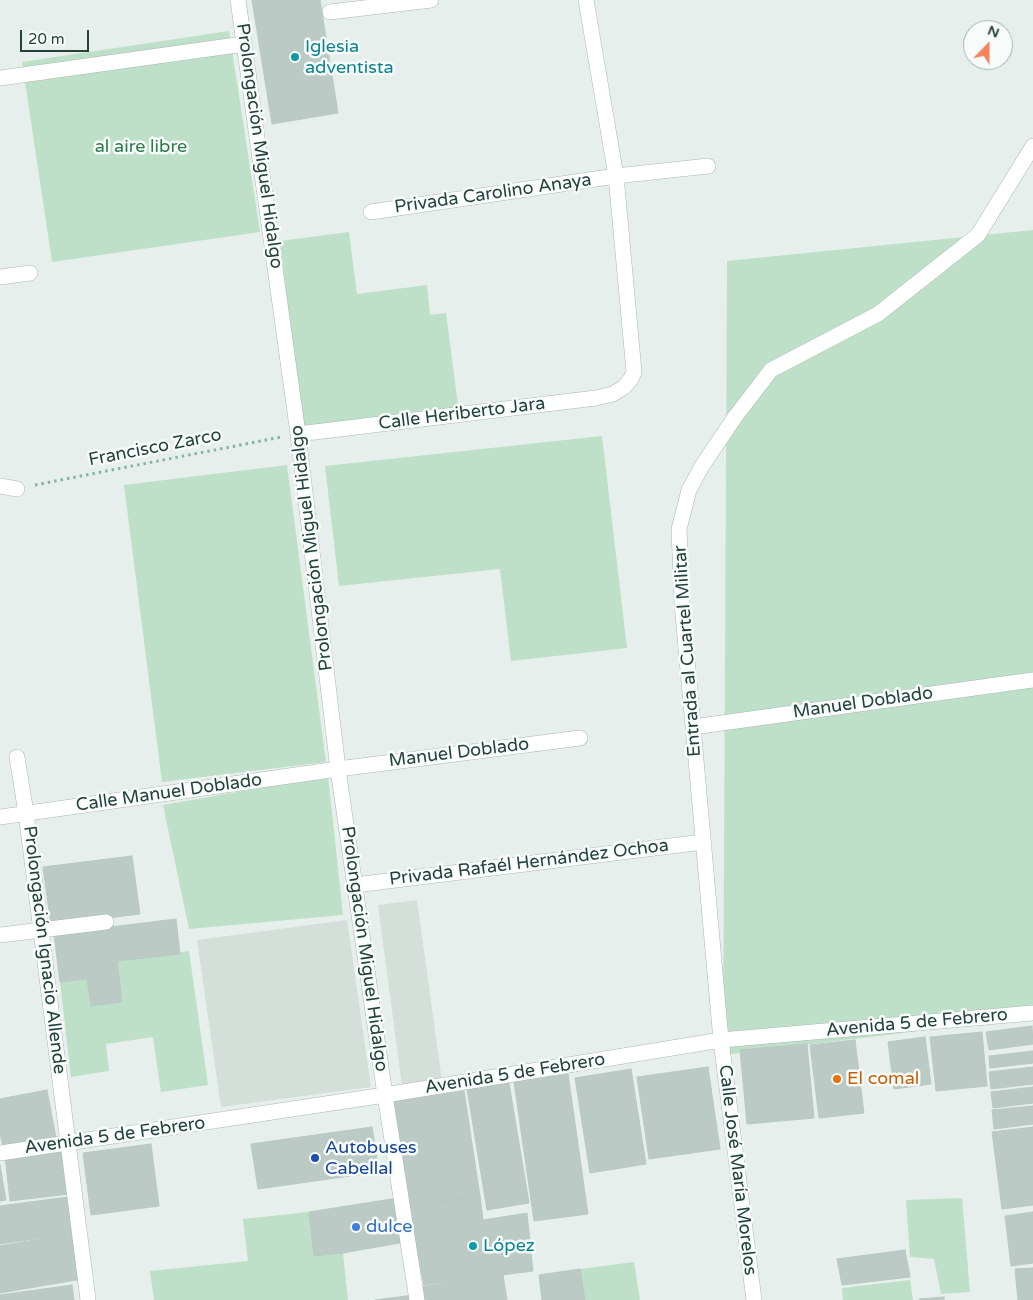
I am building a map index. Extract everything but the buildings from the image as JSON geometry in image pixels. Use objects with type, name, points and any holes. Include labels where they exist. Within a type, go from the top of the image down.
[{"type":"street","name":"Prolongación Miguel Hidalgo","points":[[238,0],[298,434],[338,769],[417,1300]]},
{"type":"street","points":[[330,12],[431,0]]},
{"type":"street","points":[[586,0],[616,176]]},
{"type":"street","points":[[0,78],[244,44]]},
{"type":"street","name":"Entrada al Cuartel Militar","points":[[721,1040],[682,603],[679,529],[689,490],[702,466],[735,416],[771,370],[878,314],[978,235],[1033,146]]},
{"type":"street","name":"Privada Carolino Anaya","points":[[371,212],[616,176],[708,166]]},
{"type":"street","name":"Calle Heriberto Jara","points":[[298,434],[596,398],[613,394],[624,387],[634,372],[616,176]]},
{"type":"street","points":[[0,277],[30,273]]},
{"type":"street","points":[[0,486],[17,489]]},
{"type":"street","name":"Manuel Doblado","points":[[693,726],[1033,680]]},
{"type":"street","name":"Manuel Doblado","points":[[338,769],[580,738]]},
{"type":"street","name":"Prolongación Ignacio Allende","points":[[17,757],[26,813],[88,1300]]},
{"type":"street","name":"Calle Manuel Doblado","points":[[0,816],[338,769]]},
{"type":"street","name":"Privada Rafaél Hernández Ochoa","points":[[355,885],[703,842]]},
{"type":"street","points":[[0,935],[106,922]]},
{"type":"street","name":"Avenida 5 de Febrero","points":[[0,1153],[385,1095],[721,1040],[1033,1013]]},
{"type":"street","name":"Calle José María Morelos","points":[[721,1040],[754,1300]]},
{"type":"path","name":"Francisco Zarco","points":[[17,489],[298,434]]},
{"type":"shaded area","points":[[417,900],[442,1081],[402,1086],[378,905]]},
{"type":"shaded area","points":[[347,920],[371,1087],[221,1107],[197,940]]},
{"type":"green space","name":"al aire libre","points":[[229,31],[260,232],[52,262],[22,62]]},
{"type":"green space","points":[[1033,230],[1033,1017],[723,1055],[727,261]]},
{"type":"green space","points":[[349,232],[357,294],[427,285],[430,315],[446,313],[459,413],[303,427],[280,241]]},
{"type":"green space","points":[[602,436],[627,648],[511,661],[500,569],[339,586],[325,466]]},
{"type":"green space","points":[[287,465],[326,762],[162,782],[124,485]]},
{"type":"green space","points":[[328,776],[343,915],[189,929],[163,805]]},
{"type":"green space","points":[[189,951],[208,1085],[161,1092],[153,1037],[106,1044],[109,1071],[71,1077],[60,982],[87,979],[91,1006],[122,1002],[117,961]]},
{"type":"green space","points":[[962,1198],[970,1292],[941,1294],[934,1259],[910,1257],[906,1200]]},
{"type":"green space","points":[[309,1212],[314,1256],[343,1253],[348,1300],[154,1300],[150,1271],[248,1261],[243,1219]]},
{"type":"green space","points":[[634,1262],[640,1300],[585,1300],[580,1269]]},
{"type":"green space","points":[[910,1280],[913,1300],[843,1300],[842,1288]]},
{"type":"place","name":"Iglesia adventista","points":[[295,57]]},
{"type":"place","name":"El comal","points":[[837,1079]]},
{"type":"place","name":"Autobuses Cabellal","points":[[315,1158]]},
{"type":"place","name":"dulce","points":[[356,1227]]},
{"type":"place","name":"López","points":[[473,1246]]}]
